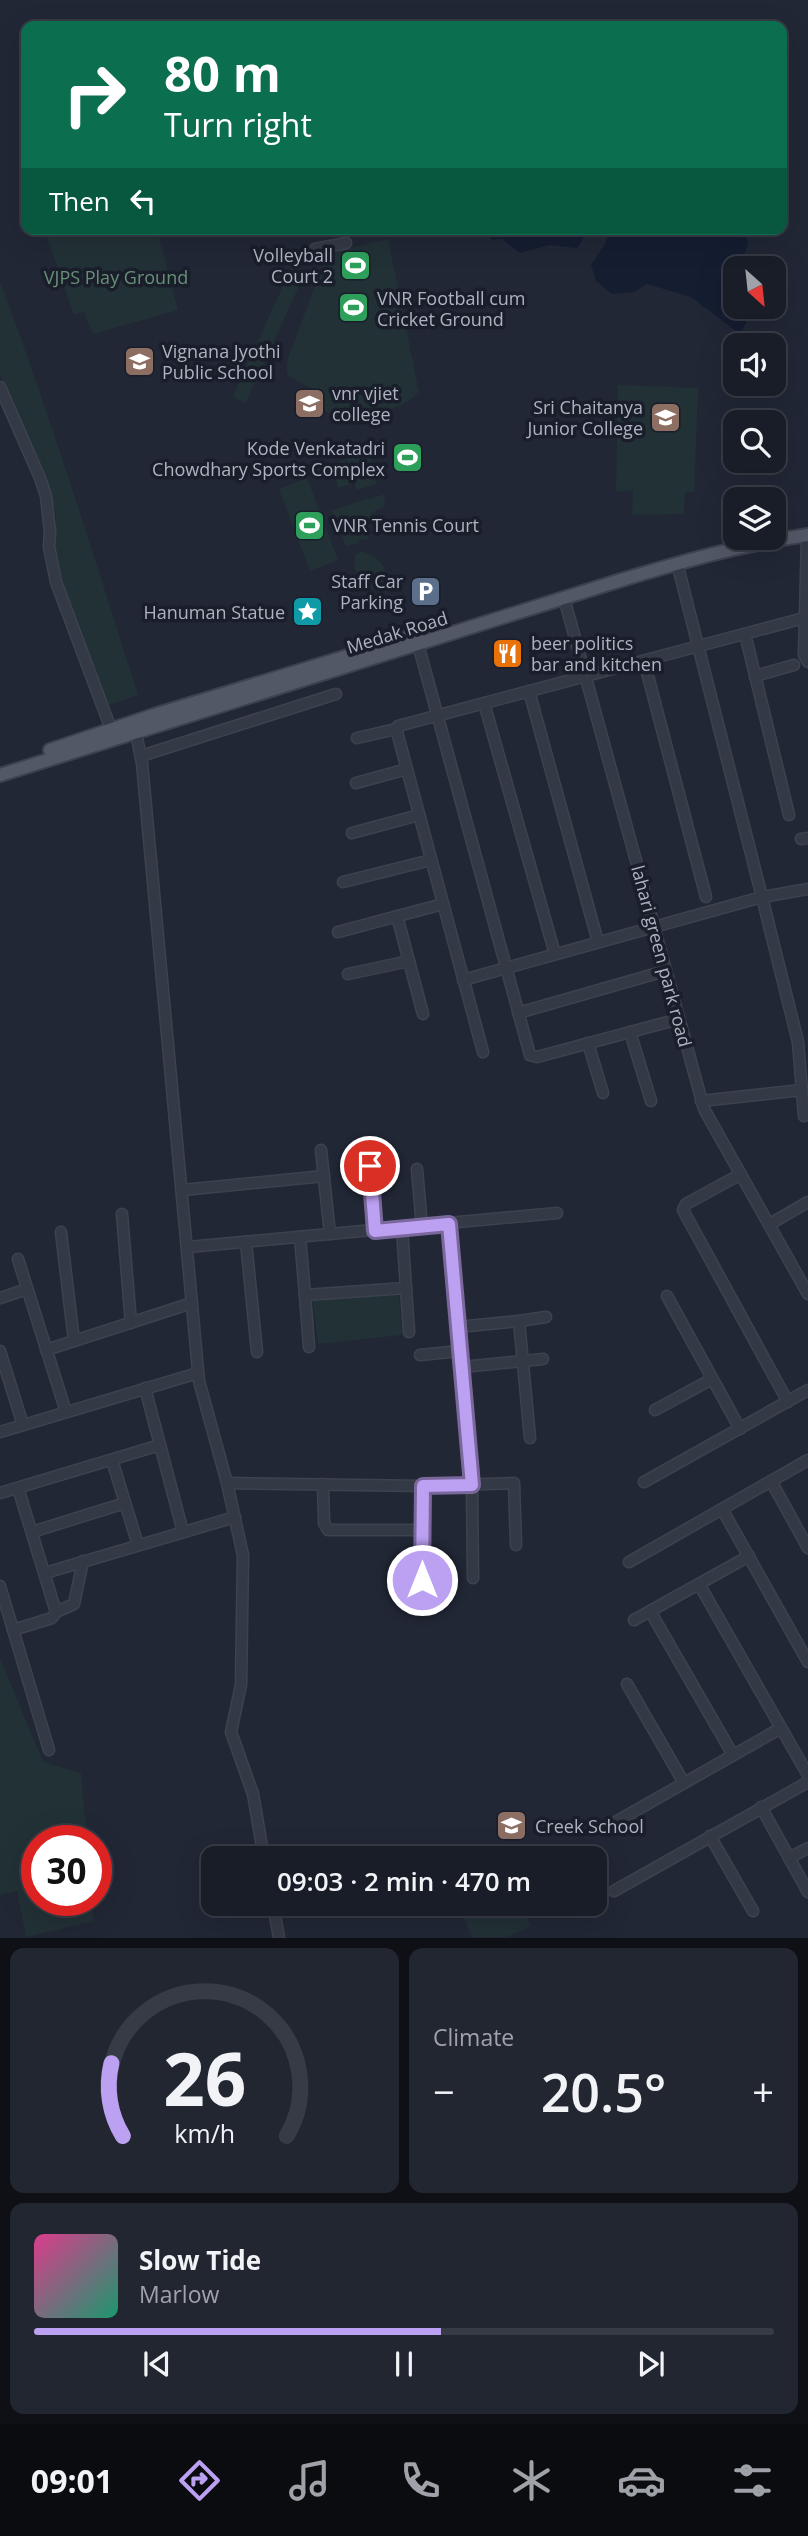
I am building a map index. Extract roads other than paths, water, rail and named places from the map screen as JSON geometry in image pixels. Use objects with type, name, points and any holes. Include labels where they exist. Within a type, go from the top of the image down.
[{"type":"main road","points":[[786,531],[808,532]]},
{"type":"main road","name":"Medak Road","points":[[0,775],[677,563],[808,532]]},
{"type":"main road","name":"Medak Road","points":[[0,766],[615,572],[723,542]]},
{"type":"street","points":[[316,249],[346,243]]},
{"type":"street","points":[[0,387],[46,496],[49,547],[56,582],[111,729]]},
{"type":"street","points":[[808,532],[804,618],[804,655],[808,662]]},
{"type":"street","points":[[677,563],[762,897],[803,1041],[804,1116]]},
{"type":"street","name":"lahari green park road","points":[[564,598],[701,1101],[808,1294]]},
{"type":"street","points":[[357,738],[804,618]]},
{"type":"street","points":[[745,634],[789,815]]},
{"type":"street","points":[[418,644],[532,1057],[679,1018]]},
{"type":"street","points":[[644,661],[706,897]]},
{"type":"street","points":[[755,676],[794,665]]},
{"type":"street","points":[[529,691],[598,942]]},
{"type":"street","points":[[141,756],[336,694]]},
{"type":"street","points":[[484,703],[555,954]]},
{"type":"street","points":[[396,729],[482,1052]]},
{"type":"street","points":[[136,733],[141,756],[198,1373],[243,1555],[242,1676],[231,1732],[253,1794],[262,1846]]},
{"type":"street","points":[[356,783],[407,769]]},
{"type":"street","points":[[352,833],[419,815]]},
{"type":"street","points":[[343,882],[431,860]]},
{"type":"street","points":[[463,980],[762,897],[808,889]]},
{"type":"street","points":[[338,932],[443,904]]},
{"type":"street","points":[[397,916],[423,1014]]},
{"type":"street","points":[[348,974],[409,961]]},
{"type":"street","points":[[518,1013],[665,971]]},
{"type":"street","points":[[629,1032],[651,1101]]},
{"type":"street","points":[[588,1043],[603,1093]]},
{"type":"street","points":[[701,1101],[802,1090]]},
{"type":"street","points":[[321,1150],[330,1234]]},
{"type":"street","points":[[370,1166],[375,1231]]},
{"type":"street","points":[[417,1170],[422,1227]]},
{"type":"street","points":[[741,1174],[686,1204],[683,1210],[788,1402]]},
{"type":"street","points":[[183,1190],[324,1176]]},
{"type":"street","points":[[770,1224],[808,1202]]},
{"type":"street","points":[[188,1247],[557,1213]]},
{"type":"street","points":[[122,1214],[131,1323]]},
{"type":"street","points":[[449,1224],[472,1485],[473,1578]]},
{"type":"street","points":[[402,1228],[409,1332]]},
{"type":"street","points":[[61,1232],[75,1341]]},
{"type":"street","points":[[300,1237],[310,1347]]},
{"type":"street","points":[[246,1242],[257,1352]]},
{"type":"street","points":[[18,1259],[66,1412]]},
{"type":"street","points":[[305,1295],[406,1287]]},
{"type":"street","points":[[0,1298],[27,1289]]},
{"type":"street","points":[[667,1296],[740,1429]]},
{"type":"street","points":[[46,1350],[192,1303]]},
{"type":"street","points":[[458,1327],[546,1317]]},
{"type":"street","points":[[519,1321],[530,1438]]},
{"type":"street","points":[[0,1351],[3,1373],[23,1425]]},
{"type":"street","points":[[420,1355],[460,1351]]},
{"type":"street","points":[[462,1367],[543,1359]]},
{"type":"street","points":[[0,1432],[198,1373]]},
{"type":"street","points":[[654,1410],[712,1379]]},
{"type":"street","points":[[145,1388],[183,1532]]},
{"type":"street","points":[[644,1482],[808,1390]]},
{"type":"street","points":[[0,1493],[160,1445]]},
{"type":"street","points":[[113,1460],[138,1545]]},
{"type":"street","points":[[629,1562],[808,1460]]},
{"type":"street","points":[[771,1481],[808,1548]]},
{"type":"street","points":[[227,1483],[423,1486],[514,1483],[516,1545]]},
{"type":"street","points":[[323,1484],[324,1523],[328,1530],[423,1530]]},
{"type":"street","points":[[422,1580],[423,1486]]},
{"type":"street","points":[[18,1488],[56,1612]]},
{"type":"street","points":[[32,1532],[125,1503]]},
{"type":"street","points":[[722,1509],[808,1662]]},
{"type":"street","points":[[45,1573],[235,1517]]},
{"type":"street","points":[[634,1620],[749,1556]]},
{"type":"street","points":[[13,1630],[52,1618],[56,1612],[75,1604],[83,1561]]},
{"type":"street","points":[[699,1584],[808,1775]]},
{"type":"street","points":[[0,1586],[49,1750]]},
{"type":"street","points":[[650,1611],[733,1755]]},
{"type":"street","points":[[627,1684],[684,1783]]},
{"type":"street","points":[[605,1828],[781,1728]]},
{"type":"street","points":[[614,1891],[808,1782]]},
{"type":"street","points":[[761,1807],[808,1892]]},
{"type":"street","points":[[710,1836],[753,1911]]},
{"type":"street","points":[[789,1858],[808,1848]]},
{"type":"street","points":[[275,1916],[279,1937]]},
{"type":"water","points":[[491,235],[585,235],[577,248],[549,245],[520,253],[502,239],[491,240]]},
{"type":"water","points":[[608,235],[747,235],[748,245],[743,256],[723,256],[723,319],[748,319],[739,333],[691,297],[647,284],[634,292],[612,294],[596,281],[591,265]]},
{"type":"place","name":"Volleyball Court 2","points":[[356,265]]},
{"type":"place","name":"VNR Football cum Cricket Ground","points":[[354,308]]},
{"type":"place","name":"Vignana Jyothi Public School","points":[[139,361]]},
{"type":"place","name":"vnr vjiet college","points":[[309,403]]},
{"type":"place","name":"Sri Chaitanya Junior College","points":[[666,417]]},
{"type":"place","name":"Kode Venkatadri Chowdhary Sports Complex","points":[[408,458]]},
{"type":"place","name":"VNR Tennis Court","points":[[309,525]]},
{"type":"place","name":"Staff Car Parking","points":[[426,591]]},
{"type":"place","name":"Hanuman Statue","points":[[308,612]]},
{"type":"place","name":"beer politics bar and kitchen","points":[[508,653]]},
{"type":"place","name":"Creek School","points":[[512,1826]]},
{"type":"park label","name":"VJPS Play Ground","points":[[116,277]]}]
